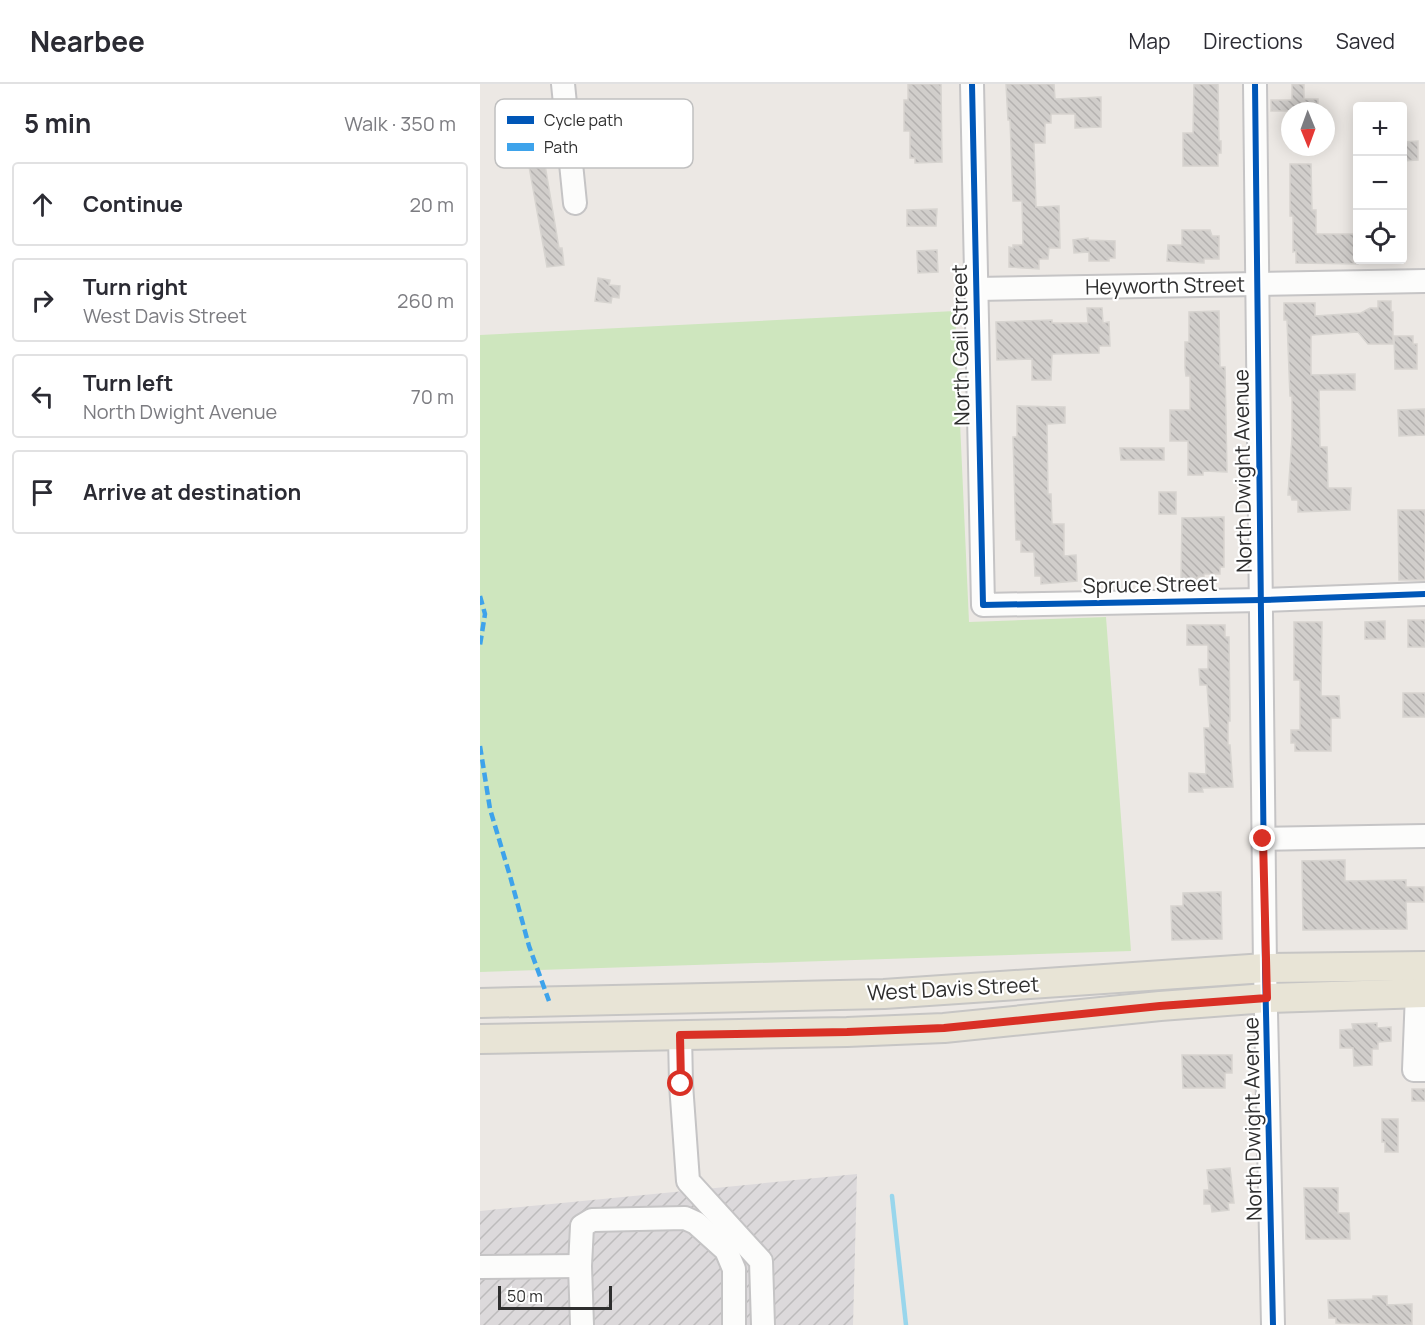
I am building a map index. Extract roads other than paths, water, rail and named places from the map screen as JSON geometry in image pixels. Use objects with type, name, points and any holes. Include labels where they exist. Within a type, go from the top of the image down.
[{"type":"main road","name":"West Davis Street","points":[[480,1003],[884,994],[1265,968],[1422,984]]},
{"type":"main road","name":"West Davis Street","points":[[480,1040],[944,1028],[1160,1006],[1422,984]]},
{"type":"street","points":[[563,84],[565,99]]},
{"type":"street","name":"North Gail Street","points":[[972,84],[983,605]]},
{"type":"street","name":"North Dwight Avenue","points":[[1255,84],[1263,839],[1273,1325]]},
{"type":"street","points":[[571,168],[575,203]]},
{"type":"street","name":"Heyworth Street","points":[[976,289],[1425,281]]},
{"type":"street","name":"Spruce Street","points":[[983,605],[1262,600],[1425,594]]},
{"type":"street","points":[[1263,839],[1425,836]]},
{"type":"street","points":[[1422,984],[1414,1070],[1425,1070]]},
{"type":"street","points":[[680,1035],[688,1180],[761,1261],[763,1325]]},
{"type":"street","points":[[582,1325],[580,1266],[582,1226],[592,1220],[685,1218],[696,1223],[726,1250],[734,1269],[734,1325]]},
{"type":"street","points":[[480,1267],[580,1266]]},
{"type":"waterway","points":[[892,1196],[906,1325]]}]
